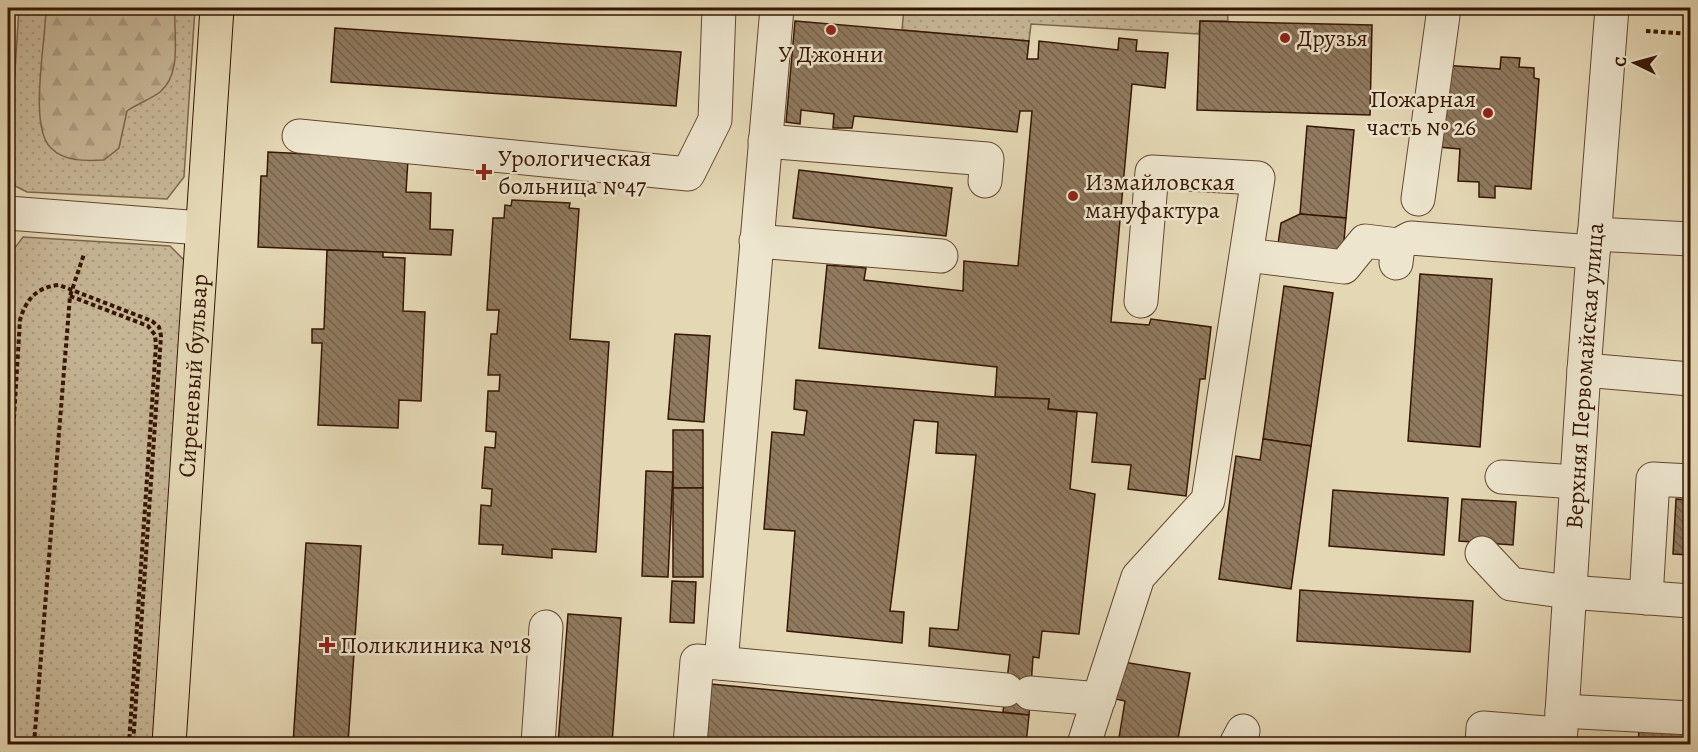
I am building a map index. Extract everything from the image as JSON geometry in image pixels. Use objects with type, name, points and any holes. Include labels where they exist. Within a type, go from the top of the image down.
[{"type":"main road","name":"Сиреневый бульвар","points":[[169,744],[217,8]]},
{"type":"street","points":[[299,136],[688,174],[715,120],[719,8]]},
{"type":"street","points":[[721,663],[777,8]]},
{"type":"street","points":[[1418,199],[1444,8]]},
{"type":"street","name":"Верхняя Первомайская улица","points":[[1561,730],[1576,482],[1612,8]]},
{"type":"street","points":[[765,141],[987,159],[985,181]]},
{"type":"street","points":[[1084,744],[1138,577],[1208,500],[1258,178],[1152,172],[1141,301]]},
{"type":"street","points":[[8,213],[201,228]]},
{"type":"street","points":[[1246,255],[1344,267],[1365,241],[1397,254],[1411,238],[1594,243],[1690,239]]},
{"type":"street","points":[[756,241],[941,256]]},
{"type":"street","points":[[1584,370],[1690,379]]},
{"type":"street","points":[[1502,477],[1576,482]]},
{"type":"street","points":[[1646,598],[1653,479],[1690,481]]},
{"type":"street","points":[[1482,553],[1511,584],[1569,592],[1690,601]]},
{"type":"street","points":[[538,744],[546,627]]},
{"type":"street","points":[[690,744],[697,661],[1099,699]]},
{"type":"street","points":[[1482,744],[1483,728],[1561,730],[1690,718]]},
{"type":"path","points":[[1646,31],[1690,34]]},
{"type":"path","points":[[34,744],[70,296],[84,254]]},
{"type":"path","points":[[8,516],[20,320],[31,297],[48,286],[72,289],[152,321],[159,327],[161,336],[131,744]]},
{"type":"path","points":[[70,296],[148,326],[155,335],[131,744]]},
{"type":"green space","points":[[19,8],[195,8],[184,177],[167,199],[27,192],[15,186],[9,164]]},
{"type":"green space","points":[[46,8],[175,8],[175,53],[172,75],[160,92],[127,111],[119,148],[104,160],[83,160],[63,156],[51,148],[44,137],[39,103]]},
{"type":"green space","points":[[904,8],[1227,8],[1228,21],[1200,21],[1199,34],[1031,24],[1029,41],[902,30]]},
{"type":"green space","points":[[23,237],[170,246],[186,262],[158,744],[8,744],[8,257]]},
{"type":"building","name":"Измайловская мануфактура","points":[[795,21],[1029,41],[1027,59],[1038,59],[1039,41],[1118,50],[1119,38],[1137,40],[1136,51],[1168,53],[1165,88],[1132,84],[1111,322],[1149,325],[1151,319],[1211,327],[1205,379],[1200,379],[1186,496],[1128,489],[1131,465],[1092,462],[1097,413],[1048,409],[1049,399],[995,397],[997,367],[819,348],[827,265],[866,268],[864,280],[963,291],[964,261],[1018,266],[1032,111],[1020,111],[1017,132],[854,116],[852,128],[833,128],[834,114],[801,110],[800,124],[786,122]]},
{"type":"building","points":[[1200,21],[1372,25],[1370,115],[1197,110]]},
{"type":"building","points":[[335,28],[681,52],[676,106],[331,82]]},
{"type":"building","name":"Пожарная часть № 26","points":[[1501,57],[1520,58],[1519,67],[1534,68],[1534,78],[1539,79],[1531,189],[1495,186],[1495,198],[1479,197],[1479,182],[1458,181],[1460,149],[1438,147],[1443,65],[1500,69]]},
{"type":"building","points":[[1690,119],[1690,212],[1684,211]]},
{"type":"building","points":[[1307,126],[1354,130],[1346,218],[1300,214]]},
{"type":"building","points":[[268,152],[408,159],[406,192],[431,193],[430,229],[453,230],[451,255],[258,247],[261,176],[267,176]]},
{"type":"building","points":[[799,170],[952,188],[946,236],[793,218]]},
{"type":"building","points":[[512,200],[570,203],[569,208],[579,209],[570,339],[609,342],[596,552],[552,549],[552,558],[502,554],[503,545],[479,544],[481,505],[491,506],[492,489],[482,488],[485,447],[495,448],[496,432],[486,431],[488,391],[499,391],[500,375],[488,375],[491,334],[497,334],[499,310],[487,310],[493,218],[504,218],[505,205],[511,206]]},
{"type":"building","points":[[1300,214],[1346,218],[1343,252],[1278,244],[1281,223]]},
{"type":"building","points":[[327,250],[383,252],[383,257],[405,258],[403,311],[425,312],[421,401],[399,400],[398,428],[318,425],[322,343],[312,343],[312,329],[324,329]]},
{"type":"building","points":[[1420,274],[1492,279],[1480,447],[1408,441]]},
{"type":"building","points":[[1284,286],[1333,293],[1311,446],[1263,439]]},
{"type":"building","points":[[675,334],[710,336],[704,422],[668,419]]},
{"type":"building","points":[[796,380],[995,397],[1049,399],[1048,409],[1077,412],[1070,489],[1095,494],[1079,634],[1042,631],[1039,658],[1033,657],[1029,715],[1003,712],[1010,655],[929,646],[930,628],[958,630],[976,455],[936,453],[938,422],[914,420],[890,611],[904,612],[902,643],[787,631],[795,531],[764,529],[772,432],[804,435],[807,411],[794,409]]},
{"type":"building","points":[[673,430],[703,430],[703,488],[673,488]]},
{"type":"building","points":[[1263,439],[1311,446],[1291,589],[1219,579],[1236,456],[1260,460]]},
{"type":"building","points":[[646,471],[673,472],[668,577],[642,576]]},
{"type":"building","points":[[673,488],[703,488],[703,577],[673,577]]},
{"type":"building","points":[[1333,490],[1448,498],[1444,555],[1329,546]]},
{"type":"building","points":[[1462,499],[1516,502],[1513,545],[1459,541]]},
{"type":"building","points":[[1676,499],[1690,500],[1690,555],[1673,554]]},
{"type":"building","name":"Поликлиника №18","points":[[306,543],[361,546],[348,744],[293,744]]},
{"type":"building","points":[[672,581],[696,582],[694,623],[670,622]]},
{"type":"building","points":[[1300,590],[1473,601],[1470,652],[1297,641]]},
{"type":"building","points":[[568,614],[621,618],[612,744],[558,744]]},
{"type":"building","points":[[1117,661],[1190,673],[1177,744],[1118,744],[1125,701],[1111,698]]},
{"type":"building","points":[[711,684],[1029,715],[1026,744],[705,744]]},
{"type":"building","points":[[1639,731],[1690,734],[1690,744],[1638,744]]},
{"type":"place","name":"У Джонни","points":[[831,30]]},
{"type":"place","name":"Друзья","points":[[1285,38]]},
{"type":"place","name":"Пожарная часть № 26","points":[[1488,113]]},
{"type":"place","name":"Урологическая больница №47","points":[[484,172]]},
{"type":"place","name":"Измайловская мануфактура","points":[[1073,196]]},
{"type":"place","name":"Поликлиника №18","points":[[327,645]]}]
